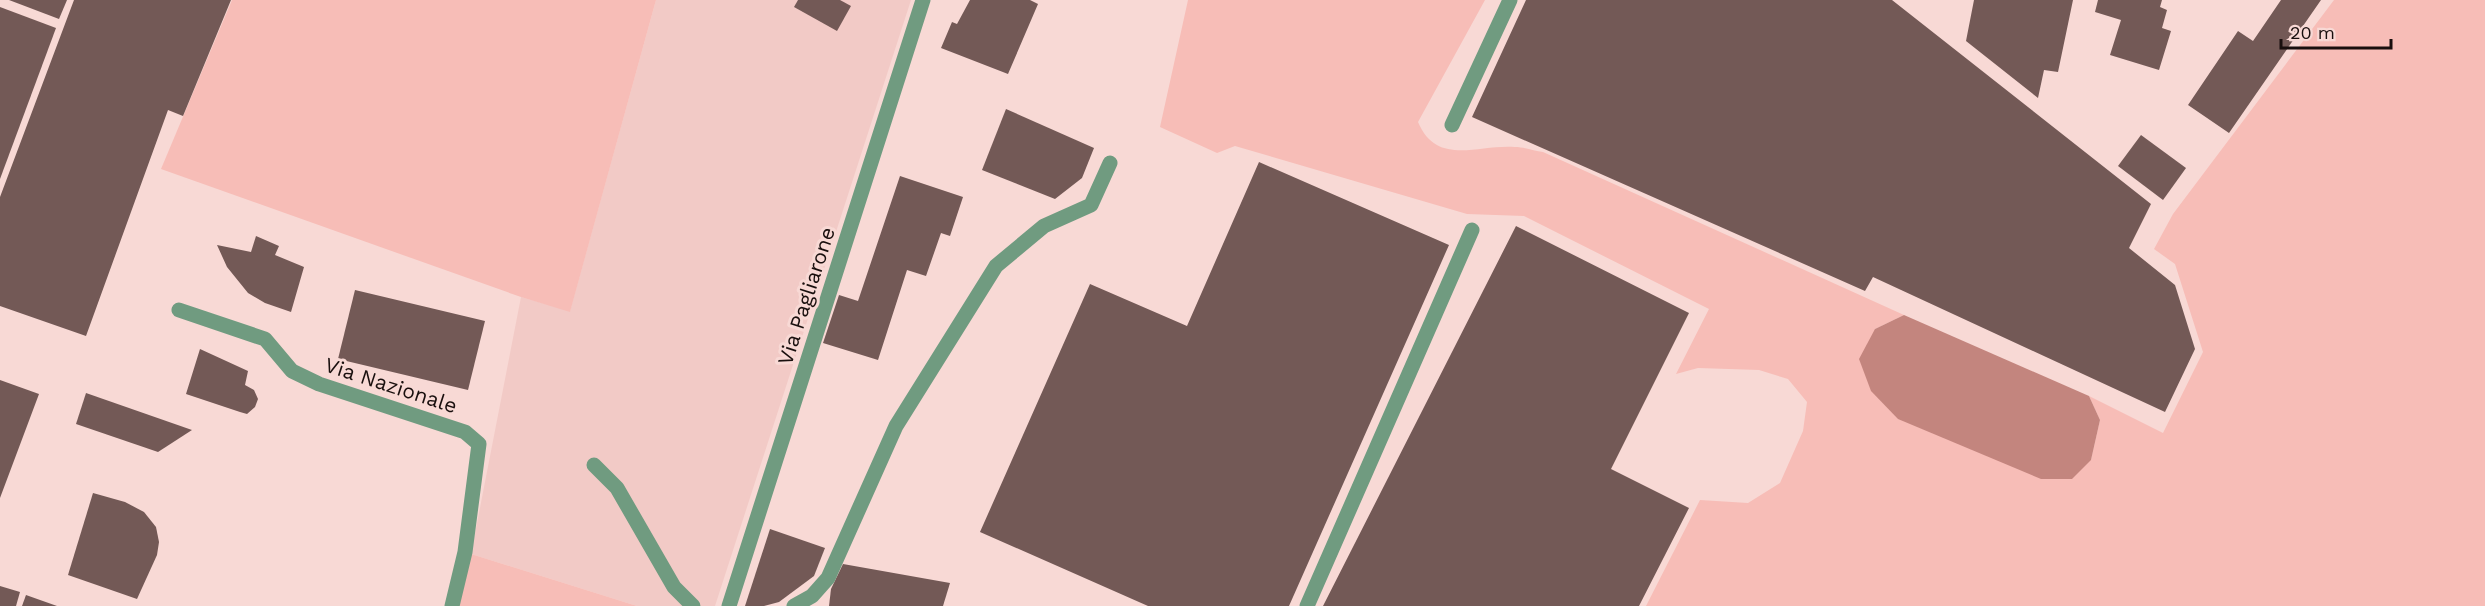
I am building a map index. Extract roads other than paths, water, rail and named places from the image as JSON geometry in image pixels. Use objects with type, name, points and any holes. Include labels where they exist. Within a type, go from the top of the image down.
[{"type":"street","name":"Via Pagliarone","points":[[729,606],[923,0]]},
{"type":"street","points":[[1452,125],[1510,0]]},
{"type":"street","points":[[794,606],[812,596],[828,578],[896,426],[996,266],[1044,226],[1091,205],[1110,163]]},
{"type":"street","points":[[1307,606],[1472,230]]},
{"type":"street","name":"Via Nazionale","points":[[178,310],[265,339],[292,371],[319,384],[465,432],[479,444],[465,552],[452,606]]},
{"type":"street","points":[[594,465],[618,488],[674,587],[693,606]]}]
